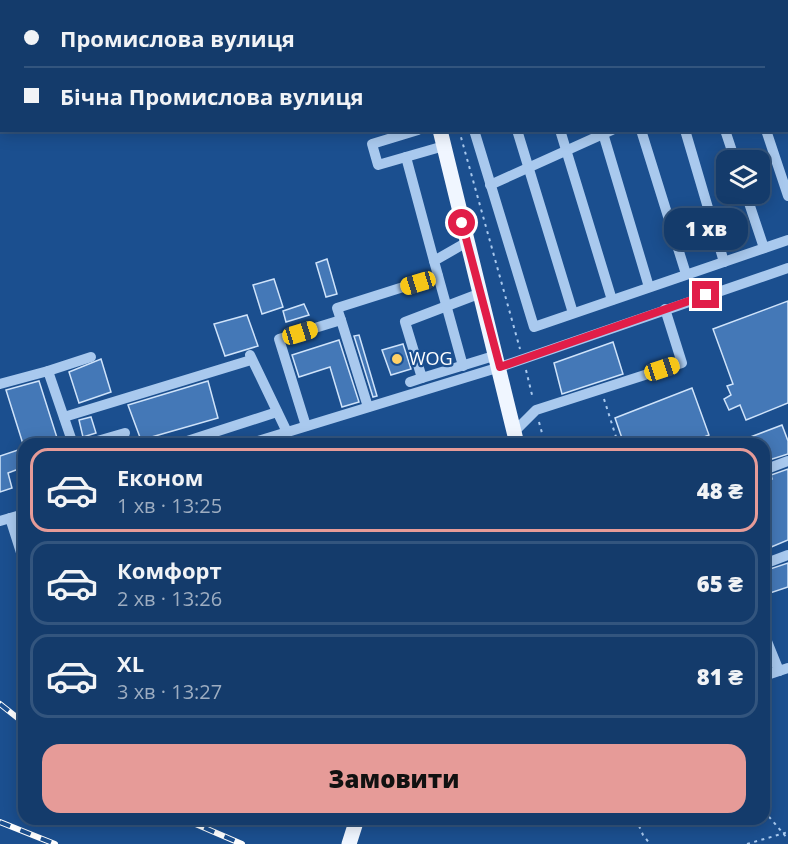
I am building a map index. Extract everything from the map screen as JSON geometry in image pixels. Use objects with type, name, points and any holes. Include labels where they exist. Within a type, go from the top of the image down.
[{"type":"main road","points":[[440,132],[516,438]]},
{"type":"main road","points":[[349,844],[355,825]]},
{"type":"lane","points":[[411,132],[372,144],[378,165],[444,146]]},
{"type":"lane","points":[[475,132],[534,327],[788,240]]},
{"type":"lane","points":[[518,132],[573,313]]},
{"type":"lane","points":[[561,132],[612,300]]},
{"type":"lane","points":[[490,185],[567,153],[606,132],[649,287]]},
{"type":"lane","points":[[642,132],[686,274]]},
{"type":"lane","points":[[687,132],[724,262]]},
{"type":"lane","points":[[726,132],[732,150]]},
{"type":"lane","points":[[767,132],[788,196]]},
{"type":"lane","points":[[406,157],[463,366]]},
{"type":"lane","points":[[749,204],[764,248]]},
{"type":"lane","points":[[434,261],[467,242]]},
{"type":"lane","points":[[410,382],[463,366],[523,358],[788,268]]},
{"type":"lane","points":[[368,407],[337,308],[438,276]]},
{"type":"lane","points":[[422,378],[405,322],[481,293]]},
{"type":"lane","points":[[516,438],[536,410],[682,363],[665,309]]},
{"type":"lane","points":[[306,426],[279,339],[341,320]]},
{"type":"lane","points":[[0,384],[91,357]]},
{"type":"lane","points":[[64,417],[250,357],[287,432]]},
{"type":"lane","points":[[268,438],[368,407],[498,361]]},
{"type":"lane","points":[[48,371],[71,438]]},
{"type":"lane","points":[[197,438],[277,412]]},
{"type":"lane","points":[[108,438],[125,433]]},
{"type":"lane","points":[[770,468],[788,461]]},
{"type":"lane","points":[[5,520],[18,549]]},
{"type":"lane","points":[[770,562],[788,555]]},
{"type":"lane","points":[[770,645],[783,669]]},
{"type":"path","points":[[460,132],[523,358]]},
{"type":"path","points":[[601,389],[615,438]]},
{"type":"path","points":[[770,819],[788,839]]},
{"type":"path","points":[[639,825],[650,844]]},
{"type":"path","points":[[747,844],[788,832]]},
{"type":"building","points":[[327,259],[337,294],[326,297],[316,263]]},
{"type":"building","points":[[274,279],[283,307],[262,314],[253,285]]},
{"type":"building","points":[[788,301],[788,403],[746,420],[740,405],[729,410],[724,399],[731,395],[727,386],[733,384],[713,329]]},
{"type":"building","points":[[304,304],[309,315],[286,322],[283,311]]},
{"type":"building","points":[[247,315],[258,346],[225,356],[214,324]]},
{"type":"building","points":[[359,335],[377,396],[373,397],[354,336]]},
{"type":"building","points":[[339,340],[359,402],[342,407],[330,367],[299,377],[292,355]]},
{"type":"building","points":[[613,342],[623,374],[562,394],[554,363]]},
{"type":"building","name":"WOG","points":[[403,344],[411,369],[391,375],[382,350]]},
{"type":"building","points":[[101,359],[111,392],[79,403],[69,372]]},
{"type":"building","points":[[39,381],[57,438],[21,438],[6,390]]},
{"type":"building","points":[[208,381],[218,418],[148,438],[140,438],[128,405]]},
{"type":"building","points":[[692,388],[709,435],[702,438],[622,438],[615,418]]},
{"type":"building","points":[[91,417],[96,433],[83,437],[79,420]]},
{"type":"building","points":[[782,425],[788,441],[788,454],[770,460],[770,438],[748,438]]},
{"type":"building","points":[[18,450],[18,469],[8,473],[12,488],[0,492],[0,456]]},
{"type":"building","points":[[788,469],[788,540],[770,548],[770,480],[772,479],[771,475]]},
{"type":"building","points":[[788,563],[788,587],[770,593],[770,569]]},
{"type":"railway","points":[[0,704],[18,718]]},
{"type":"railway","points":[[0,822],[55,844]]},
{"type":"railway","points":[[198,825],[242,844]]},
{"type":"place","name":"WOG","points":[[397,359]]},
{"type":"route","points":[[462,223],[500,367],[706,295]]}]
